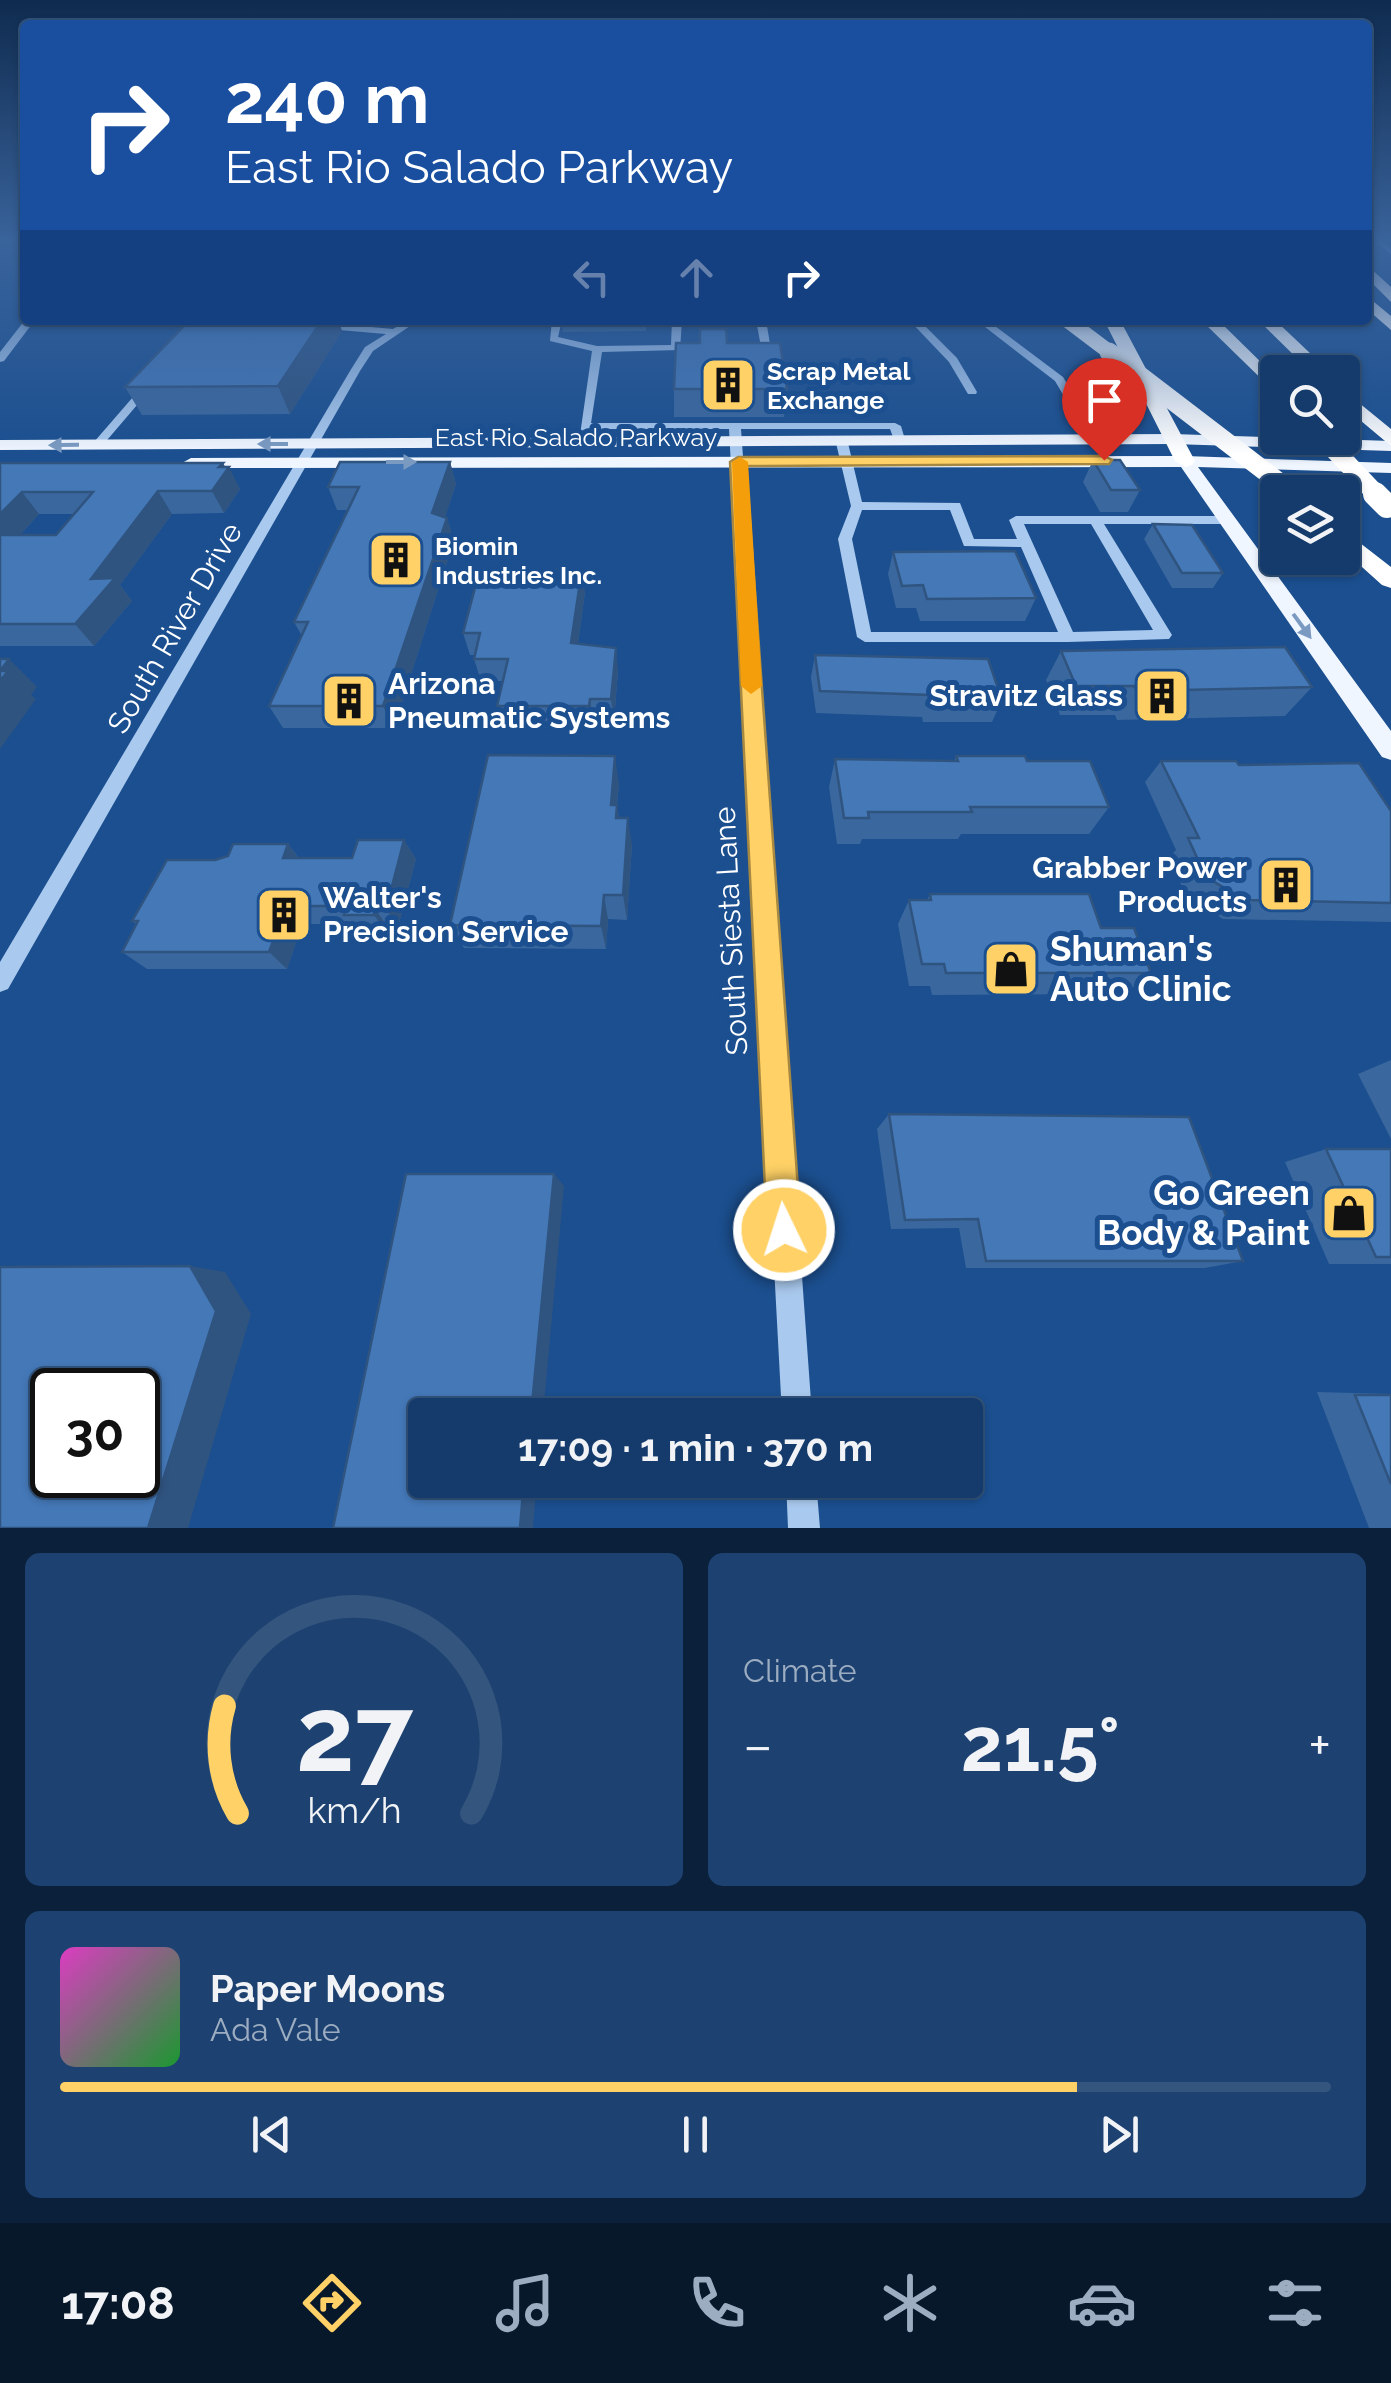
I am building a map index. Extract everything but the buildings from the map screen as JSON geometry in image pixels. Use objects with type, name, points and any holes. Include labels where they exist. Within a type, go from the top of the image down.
[{"type":"highway","points":[[1074,325],[1271,475]]},
{"type":"highway","points":[[1092,325],[1207,412],[1275,475]]},
{"type":"highway","points":[[1115,325],[1184,461]]},
{"type":"highway","points":[[1214,325],[1260,372]]},
{"type":"highway","points":[[1271,325],[1302,355]]},
{"type":"highway","points":[[1360,410],[1391,443]]},
{"type":"highway","points":[[1339,455],[1389,508]]},
{"type":"highway","points":[[1360,552],[1391,580]]},
{"type":"main road","name":"East Rio Salado Parkway","points":[[314,444],[436,444],[583,434],[736,444],[846,462],[1184,461],[1391,468]]},
{"type":"main road","name":"East Rio Salado Parkway","points":[[0,464],[304,463],[736,444],[1173,439],[1391,443]]},
{"type":"main road","points":[[0,445],[314,444]]},
{"type":"main road","points":[[1184,461],[1391,750]]},
{"type":"street","points":[[0,359],[26,325]]},
{"type":"street","points":[[354,325],[390,331]]},
{"type":"street","name":"South River Drive","points":[[0,982],[369,349],[403,325]]},
{"type":"street","points":[[556,325],[553,339],[597,349],[692,348]]},
{"type":"street","points":[[676,348],[677,325]]},
{"type":"street","points":[[739,355],[768,354],[762,325]]},
{"type":"street","points":[[919,325],[953,360],[972,392]]},
{"type":"street","points":[[988,325],[1060,378],[1095,440]]},
{"type":"street","points":[[583,434],[597,349]]},
{"type":"street","points":[[98,444],[163,369]]},
{"type":"street","points":[[736,444],[895,426],[900,443]]},
{"type":"street","points":[[842,443],[856,506],[846,539],[865,637],[1164,635],[1095,520]]},
{"type":"street","name":"South Siesta Lane","points":[[736,444],[796,1398]]},
{"type":"street","points":[[856,506],[955,506],[969,543],[1026,543]]},
{"type":"street","points":[[1068,637],[1016,520],[1226,520]]},
{"type":"street","points":[[802,1498],[804,1528]]},
{"type":"slow traffic","points":[[740,462],[751,686]]},
{"type":"place","name":"Scrap Metal Exchange","points":[[728,385]]},
{"type":"place","name":"Biomin Industries Inc.","points":[[396,560]]},
{"type":"place","name":"Stravitz Glass","points":[[1162,696]]},
{"type":"place","name":"Arizona Pneumatic Systems","points":[[349,701]]},
{"type":"place","name":"Grabber Power Products","points":[[1286,885]]},
{"type":"place","name":"Walter's Precision Service","points":[[284,915]]},
{"type":"place","name":"Shuman's Auto Clinic","points":[[1011,969]]},
{"type":"place","name":"Go Green Body & Paint","points":[[1349,1213]]},
{"type":"route","points":[[784,1230],[738,462],[1104,460]]}]
